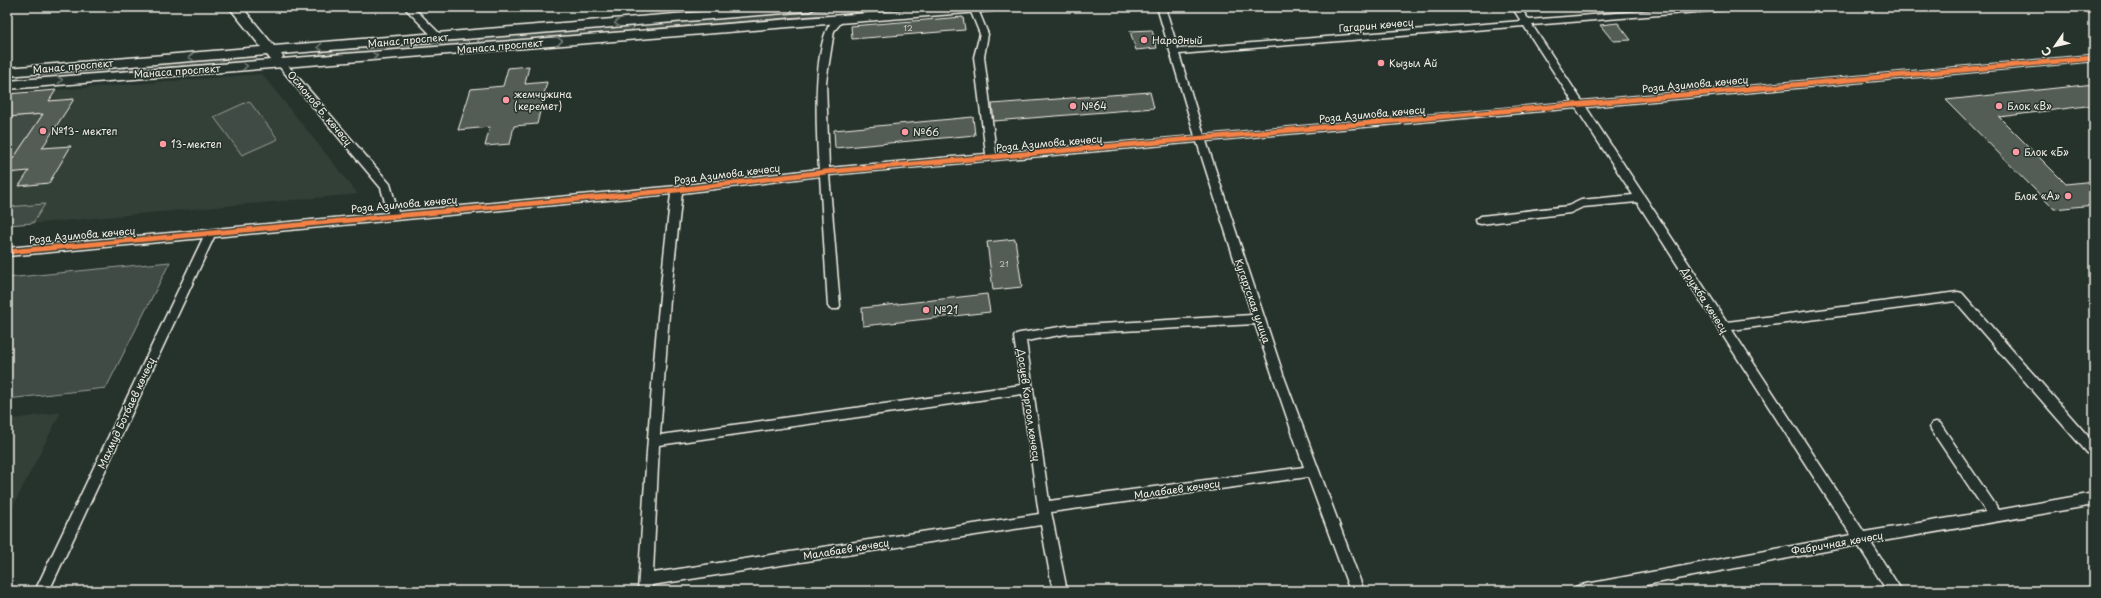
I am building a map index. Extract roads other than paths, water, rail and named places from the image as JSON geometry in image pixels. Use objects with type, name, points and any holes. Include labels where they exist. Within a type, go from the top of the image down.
[{"type":"main road","name":"Осмонов Б. көчөсү","points":[[235,7],[281,63]]},
{"type":"main road","name":"Манас проспект","points":[[7,72],[810,7]]},
{"type":"main road","name":"Манаса проспект","points":[[7,85],[124,74],[638,35],[843,13],[992,7]]},
{"type":"main road","points":[[638,35],[640,21]]},
{"type":"main road","points":[[472,48],[476,34]]},
{"type":"main road","points":[[124,74],[133,62]]},
{"type":"main road","points":[[31,83],[40,69]]},
{"type":"street","points":[[408,7],[438,37]]},
{"type":"street","name":"Кугартская улица","points":[[1161,7],[1201,140],[1260,319],[1311,471],[1356,591]]},
{"type":"street","name":"Дружба көчөсү","points":[[1516,7],[1722,327],[1895,591]]},
{"type":"street","name":"Гагарин көчөсү","points":[[1174,52],[1723,7]]},
{"type":"street","points":[[2086,7],[2094,13]]},
{"type":"street","points":[[974,8],[984,34],[979,57],[984,106],[992,158]]},
{"type":"street","points":[[834,306],[828,241],[822,141],[821,82],[830,30],[843,13]]},
{"type":"street","name":"Роза Азимова көчөсү","points":[[7,252],[677,190],[825,172],[1201,140],[1578,104],[2094,58]]},
{"type":"street","name":"Осмонов Б. көчөсү","points":[[281,63],[386,186],[394,215]]},
{"type":"street","points":[[646,585],[653,441],[664,300],[677,190]]},
{"type":"street","points":[[1481,220],[1570,209],[1581,204],[1639,198]]},
{"type":"street","name":"Махмуд Ботбаев көчөсү","points":[[42,591],[210,234]]},
{"type":"street","points":[[1722,327],[1958,296],[2094,452]]},
{"type":"street","name":"Досуев Коргоол көчөсү","points":[[1060,591],[1045,513],[1020,337],[1066,330],[1260,319]]},
{"type":"street","points":[[653,441],[1027,389]]},
{"type":"street","points":[[1936,427],[1995,516]]},
{"type":"street","name":"Малабаев көчөсү","points":[[646,585],[1045,513],[1311,471]]},
{"type":"street","name":"Фабричная көчөсү","points":[[1581,591],[1860,539],[2094,498]]},
{"type":"place","name":"Народный","points":[[1144,40]]},
{"type":"place","name":"Кызыл Ай","points":[[1381,63]]},
{"type":"place","name":"жемчужина (керемет)","points":[[506,100]]},
{"type":"place","name":"№64","points":[[1073,106]]},
{"type":"place","name":"Блок «В»","points":[[1999,106]]},
{"type":"place","name":"№13- мектеп","points":[[43,131]]},
{"type":"place","name":"№66","points":[[905,132]]},
{"type":"place","name":"13-мектеп","points":[[163,144]]},
{"type":"place","name":"Блок «Б»","points":[[2016,152]]},
{"type":"place","name":"Блок «А»","points":[[2068,196]]},
{"type":"place","name":"№21","points":[[926,310]]}]
